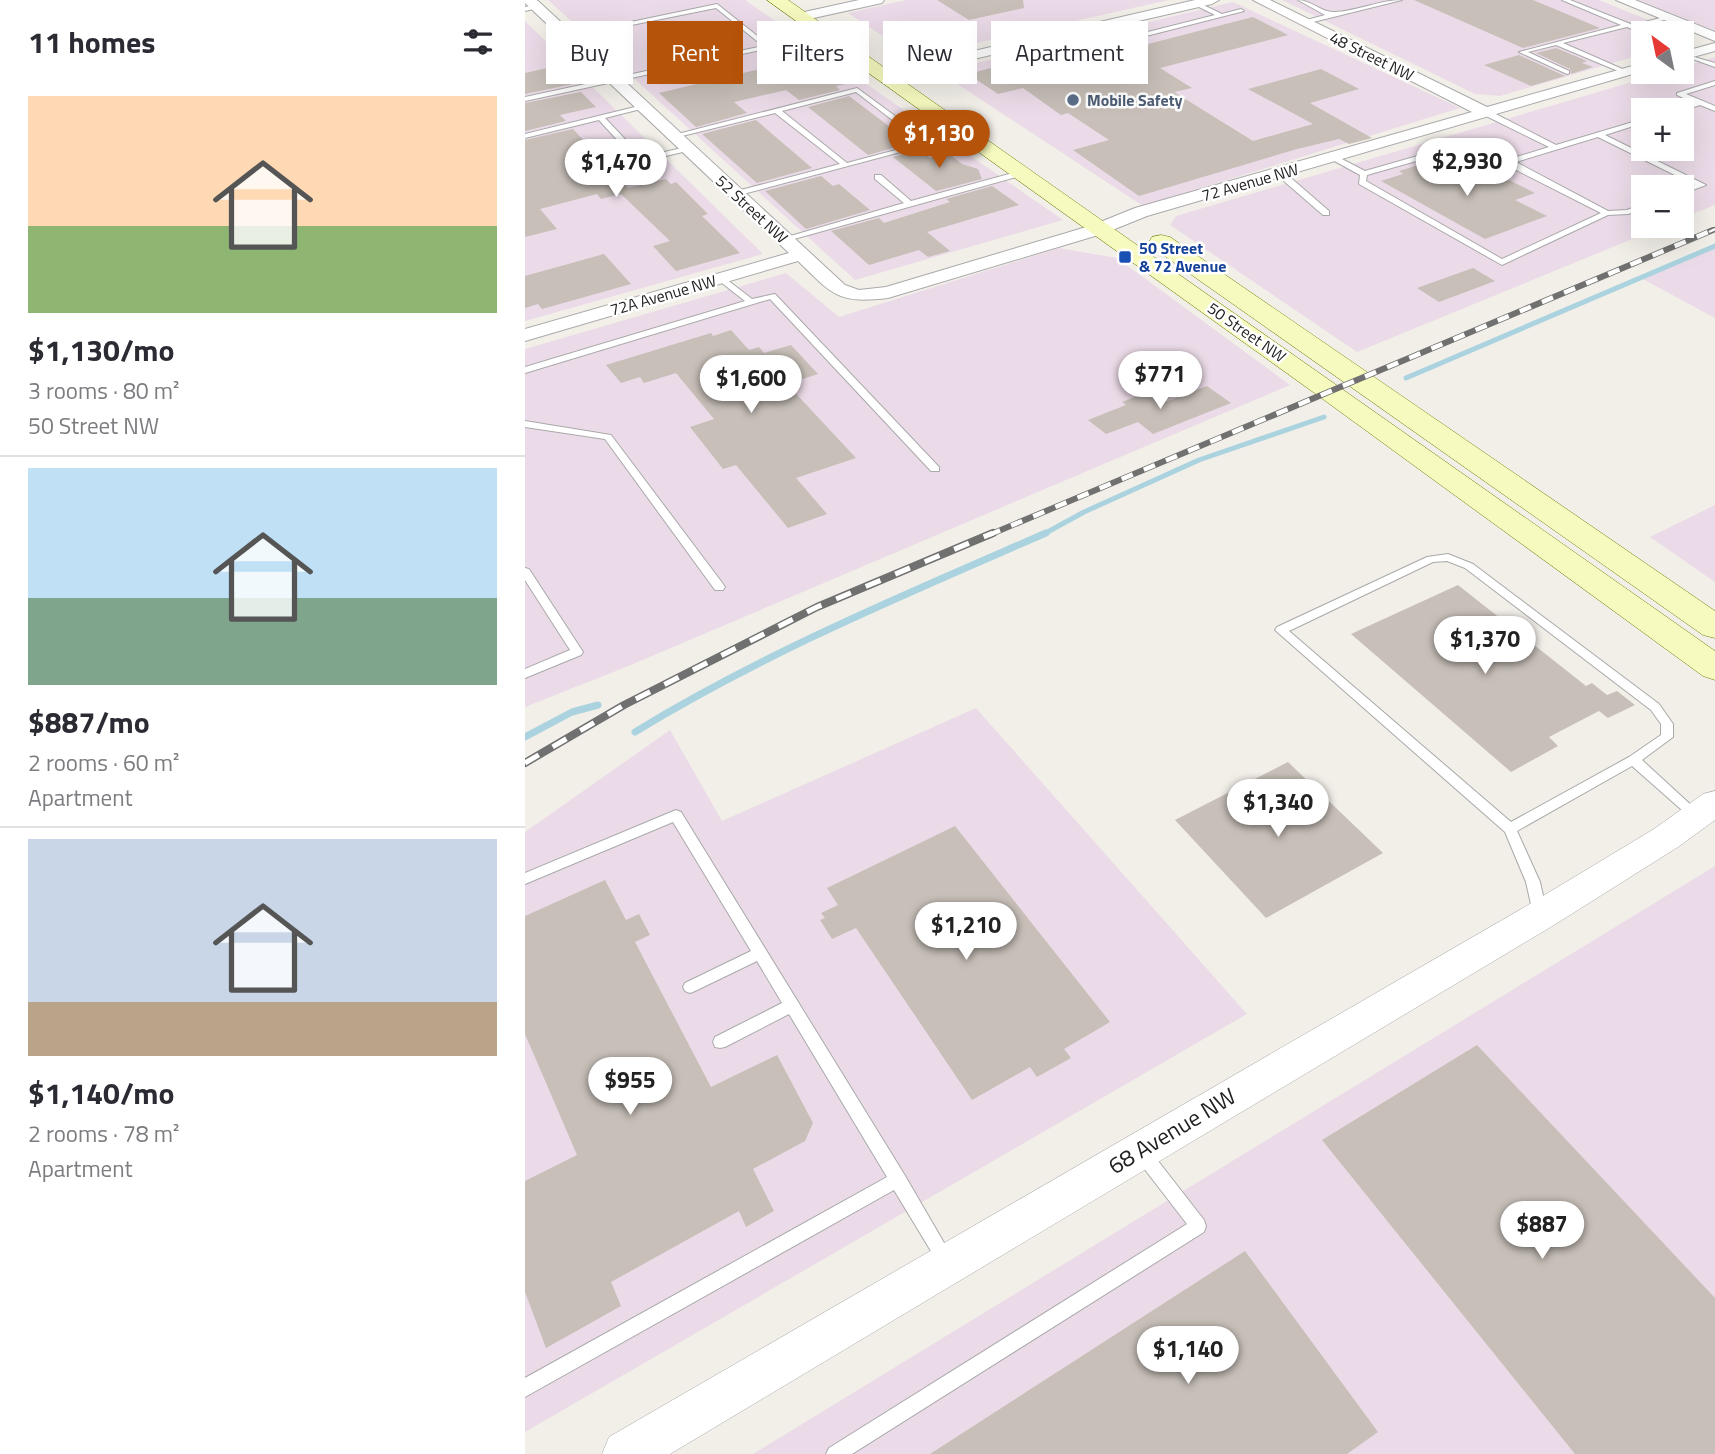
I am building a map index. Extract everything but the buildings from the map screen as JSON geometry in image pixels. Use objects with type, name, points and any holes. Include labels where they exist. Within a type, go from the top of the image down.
[{"type":"main road","name":"50 Street NW","points":[[776,0],[810,9],[883,53]]},
{"type":"main road","name":"50 Street NW","points":[[810,9],[883,76]]},
{"type":"main road","name":"50 Street NW","points":[[894,84],[1330,391],[1715,668]]},
{"type":"main road","name":"50 Street NW","points":[[932,84],[1715,627]]},
{"type":"street","points":[[1120,21],[1212,0]]},
{"type":"street","name":"48 Street NW","points":[[1259,0],[1485,112]]},
{"type":"street","points":[[1623,0],[1715,39]]},
{"type":"street","points":[[810,9],[866,1]]},
{"type":"street","name":"52 Street NW","points":[[532,4],[551,21]]},
{"type":"street","points":[[1694,51],[1715,39]]},
{"type":"street","name":"72 Avenue NW","points":[[856,296],[888,292],[1099,229],[1126,217],[1631,70]]},
{"type":"street","name":"52 Street NW","points":[[618,84],[841,292],[856,296]]},
{"type":"street","name":"72A Avenue NW","points":[[525,335],[801,255]]},
{"type":"street","name":"68 Avenue NW","points":[[626,1454],[1541,915],[1706,809]]},
{"type":"lane","points":[[1301,0],[1331,15]]},
{"type":"lane","points":[[1356,0],[1371,7]]},
{"type":"lane","points":[[1305,22],[1399,0]]},
{"type":"lane","points":[[1565,0],[1632,27],[1668,18]]},
{"type":"lane","points":[[1196,4],[1221,16]]},
{"type":"lane","points":[[633,23],[717,6],[768,47],[633,77]]},
{"type":"lane","points":[[1148,34],[1241,11]]},
{"type":"lane","points":[[1567,72],[1522,52],[1627,25]]},
{"type":"lane","points":[[1557,43],[1625,72]]},
{"type":"lane","points":[[1694,59],[1715,65]]},
{"type":"lane","points":[[1715,83],[1679,94],[1715,109]]},
{"type":"lane","points":[[525,99],[600,84]]},
{"type":"lane","points":[[674,136],[857,90],[927,143]]},
{"type":"lane","points":[[1694,105],[1700,103]]},
{"type":"lane","points":[[525,136],[643,107]]},
{"type":"lane","points":[[776,110],[845,165]]},
{"type":"lane","points":[[1485,112],[1556,148]]},
{"type":"lane","points":[[600,117],[655,176]]},
{"type":"lane","points":[[1509,162],[1631,125]]},
{"type":"lane","points":[[736,194],[964,134]]},
{"type":"lane","points":[[1599,135],[1681,175]]},
{"type":"lane","points":[[1333,158],[1364,174],[1470,143],[1607,213]]},
{"type":"lane","points":[[640,160],[688,148]]},
{"type":"lane","points":[[784,239],[1020,173]]},
{"type":"lane","points":[[1281,174],[1326,213]]},
{"type":"lane","points":[[1364,174],[1363,182],[1502,262],[1607,213],[1631,211]]},
{"type":"lane","points":[[877,177],[910,204]]},
{"type":"lane","points":[[722,278],[751,302]]},
{"type":"lane","points":[[525,370],[772,296],[935,469]]},
{"type":"lane","points":[[525,424],[608,437],[719,587]]},
{"type":"lane","points":[[1510,829],[1633,760],[1667,737],[1667,724],[1655,707],[1469,566],[1448,557],[1431,559],[1281,630],[1510,829],[1533,882],[1541,915]]},
{"type":"lane","points":[[525,571],[577,652],[525,674]]},
{"type":"lane","points":[[1633,760],[1706,809]]},
{"type":"lane","points":[[525,879],[676,815],[947,1264]]},
{"type":"lane","points":[[690,987],[760,953]]},
{"type":"lane","points":[[720,1042],[792,1005]]},
{"type":"lane","points":[[835,1454],[1198,1226],[1140,1150]]},
{"type":"lane","points":[[525,1388],[898,1179]]},
{"type":"shaded area","points":[[548,0],[745,0],[775,21],[757,21],[757,84],[866,84],[1063,220],[855,280],[633,78],[633,21],[571,21]]},
{"type":"shaded area","points":[[906,0],[1169,0],[1075,21],[991,21],[991,40],[977,43],[977,21],[883,21],[883,36],[869,27],[869,21],[860,21],[848,13]]},
{"type":"shaded area","points":[[1282,0],[1599,0],[1651,21],[1631,21],[1631,58],[1500,96],[1475,94]]},
{"type":"shaded area","points":[[1637,0],[1715,0],[1715,31]]},
{"type":"shaded area","points":[[1233,2],[1460,108],[1143,206],[957,84],[977,84],[977,63],[991,60],[991,84],[1148,84],[1148,22]]},
{"type":"shaded area","points":[[525,21],[546,42],[546,84],[589,84],[763,254],[525,321]]},
{"type":"shaded area","points":[[1715,57],[1715,205],[1694,213],[1694,175],[1631,175],[1631,238],[1635,238],[1357,352],[1170,225],[1176,216],[1631,82],[1694,84],[1694,63]]},
{"type":"shaded area","points":[[1715,246],[1715,318],[1639,277]]},
{"type":"shaded area","points":[[1059,248],[1117,258],[1290,385],[626,667],[525,707],[525,349],[786,273],[839,317]]},
{"type":"shaded area","points":[[1715,505],[1715,582],[1650,537]]},
{"type":"shaded area","points":[[976,708],[1247,1014],[525,1432],[525,832],[670,730],[722,821]]},
{"type":"shaded area","points":[[1715,866],[1715,1454],[753,1454]]},
{"type":"waterway","points":[[1406,378],[1715,246]]},
{"type":"waterway","points":[[1044,534],[1084,512],[1199,460],[1324,417]]},
{"type":"waterway","points":[[635,732],[786,650],[1044,534]]},
{"type":"waterway","points":[[525,737],[572,712],[598,705]]},
{"type":"railway","points":[[989,535],[1713,230]]},
{"type":"railway","points":[[1709,232],[1713,230]]},
{"type":"railway","points":[[525,763],[624,705],[817,607],[993,533]]},
{"type":"place","name":"Mobile Safety","points":[[1073,100]]},
{"type":"place","name":"50 Street & 72 Avenue","points":[[1125,257]]}]
